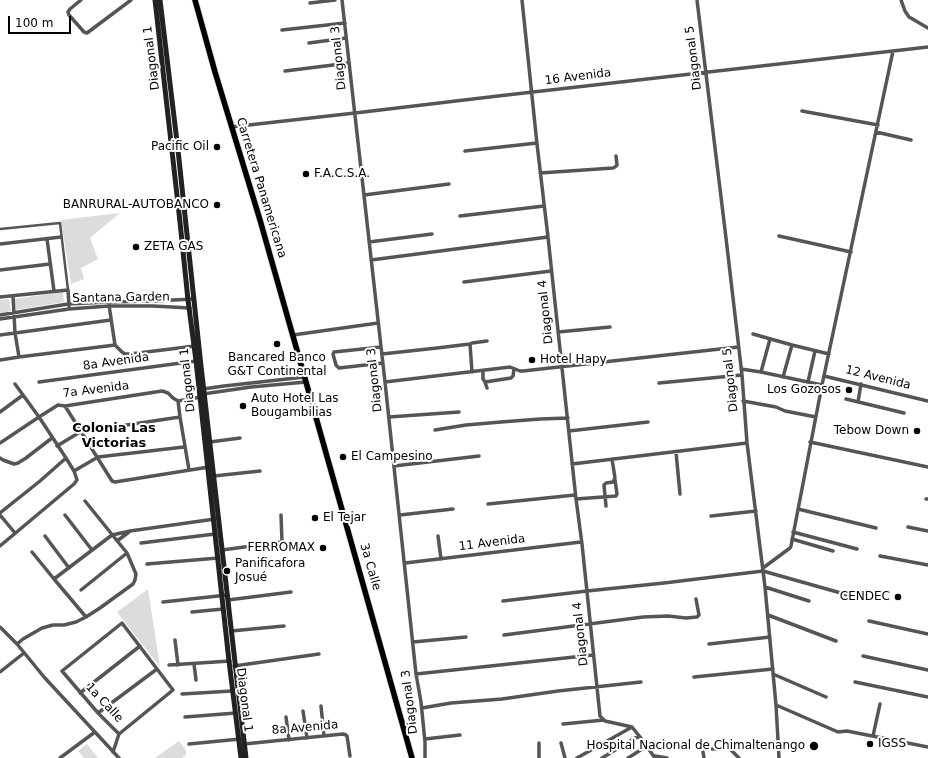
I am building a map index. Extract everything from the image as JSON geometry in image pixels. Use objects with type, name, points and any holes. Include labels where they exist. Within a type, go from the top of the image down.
[{"type":"main road","name":"Diagonal 1","points":[[155,0],[188,300],[196,361],[210,442],[210,467],[214,476],[216,519],[215,534],[231,631],[232,691],[239,723]]},
{"type":"main road","name":"Diagonal 1","points":[[160,0],[196,309],[202,394],[210,467],[216,519],[222,550],[226,597],[223,609],[232,664],[242,744],[246,758]]},
{"type":"main road","name":"Carretera Panamericana","points":[[195,0],[305,380]]},
{"type":"main road","name":"3a Calle","points":[[305,380],[412,758]]},
{"type":"main road","name":"Diagonal 1","points":[[241,758],[242,744]]},
{"type":"street","points":[[81,0],[68,12],[69,15],[87,34],[131,0]]},
{"type":"street","points":[[310,3],[334,0]]},
{"type":"street","name":"Diagonal 3","points":[[342,0],[400,515],[416,674],[422,708],[425,758]]},
{"type":"street","name":"Diagonal 4","points":[[522,0],[568,418],[568,431],[591,624],[593,655],[602,718]]},
{"type":"street","name":"Diagonal 5","points":[[697,0],[742,375],[743,401],[765,587],[776,705],[779,758]]},
{"type":"street","points":[[901,0],[907,15],[928,28]]},
{"type":"street","points":[[282,30],[345,23]]},
{"type":"street","points":[[309,43],[346,38]]},
{"type":"street","name":"16 Avenida","points":[[231,127],[928,47]]},
{"type":"street","points":[[763,569],[790,548],[810,442],[893,51]]},
{"type":"street","points":[[285,71],[349,63]]},
{"type":"street","points":[[802,111],[878,125]]},
{"type":"street","points":[[876,132],[911,140]]},
{"type":"street","points":[[465,150],[537,143]]},
{"type":"street","points":[[540,173],[613,168],[617,165],[616,156]]},
{"type":"street","points":[[364,195],[449,184]]},
{"type":"street","points":[[460,216],[544,206]]},
{"type":"street","points":[[0,229],[60,223],[69,309]]},
{"type":"street","points":[[369,242],[432,234]]},
{"type":"street","points":[[779,236],[851,252]]},
{"type":"street","points":[[0,244],[61,237]]},
{"type":"street","points":[[371,260],[548,237]]},
{"type":"street","points":[[47,238],[54,291]]},
{"type":"street","points":[[0,270],[50,264]]},
{"type":"street","points":[[464,282],[551,270]]},
{"type":"street","points":[[0,297],[68,290]]},
{"type":"street","points":[[13,296],[15,333],[19,357]]},
{"type":"street","name":"Santana Garden","points":[[0,315],[68,304],[108,304],[194,299]]},
{"type":"street","points":[[167,301],[167,307]]},
{"type":"street","points":[[108,304],[115,345],[125,354],[195,346]]},
{"type":"street","name":"Santana Garden","points":[[0,320],[108,304],[196,309]]},
{"type":"street","points":[[0,335],[111,320]]},
{"type":"street","points":[[293,335],[378,323]]},
{"type":"street","points":[[558,332],[610,327]]},
{"type":"street","points":[[753,334],[829,354]]},
{"type":"street","points":[[761,372],[770,339]]},
{"type":"street","points":[[382,354],[487,342]]},
{"type":"street","points":[[470,344],[472,372]]},
{"type":"street","points":[[0,360],[115,345]]},
{"type":"street","points":[[783,377],[792,345]]},
{"type":"street","points":[[381,347],[334,352],[333,354],[336,365],[339,368],[383,363]]},
{"type":"street","points":[[385,382],[510,367],[523,371],[738,347]]},
{"type":"street","points":[[808,382],[815,351]]},
{"type":"street","name":"8a Avenida","points":[[39,382],[196,361]]},
{"type":"street","points":[[485,382],[511,378],[513,376],[514,368]]},
{"type":"street","points":[[741,369],[822,385]]},
{"type":"street","points":[[483,370],[483,379],[487,388]]},
{"type":"street","points":[[660,383],[742,375]]},
{"type":"street","name":"12 Avenida","points":[[824,376],[928,400]]},
{"type":"street","points":[[189,470],[184,447],[178,401],[202,394],[305,380]]},
{"type":"street","points":[[0,546],[76,482],[77,478],[66,458],[14,384]]},
{"type":"street","points":[[858,402],[861,384]]},
{"type":"street","name":"7a Avenida","points":[[0,443],[58,405],[65,406],[162,391],[168,393],[178,401]]},
{"type":"street","points":[[0,412],[23,395]]},
{"type":"street","points":[[846,399],[904,412]]},
{"type":"street","points":[[743,401],[776,407],[785,411],[816,417]]},
{"type":"street","points":[[65,406],[80,432],[98,457],[110,479],[115,482],[210,467]]},
{"type":"street","points":[[389,417],[459,412]]},
{"type":"street","points":[[57,446],[80,432],[180,418]]},
{"type":"street","points":[[436,430],[466,425],[568,418]]},
{"type":"street","points":[[568,431],[648,422]]},
{"type":"street","points":[[0,458],[14,464],[18,463],[52,438]]},
{"type":"street","points":[[210,442],[240,438]]},
{"type":"street","points":[[810,442],[928,467]]},
{"type":"street","points":[[572,464],[748,443]]},
{"type":"street","points":[[74,471],[98,457],[184,447]]},
{"type":"street","points":[[676,452],[680,494]]},
{"type":"street","points":[[394,466],[479,456]]},
{"type":"street","points":[[15,533],[0,514],[40,482],[66,458]]},
{"type":"street","points":[[488,504],[576,497],[617,496],[612,459]]},
{"type":"street","points":[[214,476],[260,471]]},
{"type":"street","points":[[606,506],[604,485],[615,480]]},
{"type":"street","points":[[16,644],[42,628],[76,622],[86,617],[133,584],[135,580],[136,574],[127,553],[85,500]]},
{"type":"street","points":[[400,515],[453,509]]},
{"type":"street","points":[[798,509],[876,528]]},
{"type":"street","points":[[711,516],[756,511]]},
{"type":"street","points":[[65,515],[92,550]]},
{"type":"street","points":[[222,550],[282,542],[281,515]]},
{"type":"street","points":[[54,579],[112,535],[130,531],[216,519]]},
{"type":"street","points":[[908,527],[928,531]]},
{"type":"street","points":[[117,541],[130,531]]},
{"type":"street","points":[[793,532],[857,549]]},
{"type":"street","points":[[141,543],[215,534]]},
{"type":"street","points":[[44,536],[69,568]]},
{"type":"street","points":[[438,536],[441,560]]},
{"type":"street","points":[[792,539],[832,551]]},
{"type":"street","name":"11 Avenida","points":[[405,564],[581,542]]},
{"type":"street","points":[[32,552],[86,617]]},
{"type":"street","points":[[81,590],[127,553]]},
{"type":"street","points":[[880,556],[928,565]]},
{"type":"street","points":[[147,564],[218,558]]},
{"type":"street","points":[[503,601],[664,583],[763,569],[862,599]]},
{"type":"street","points":[[765,587],[809,601]]},
{"type":"street","points":[[163,602],[290,592]]},
{"type":"street","points":[[504,635],[643,617],[668,616],[686,618],[698,616],[696,599]]},
{"type":"street","points":[[192,612],[223,609]]},
{"type":"street","points":[[768,615],[836,641]]},
{"type":"street","points":[[869,621],[928,634]]},
{"type":"street","name":"1a Calle","points":[[114,753],[118,734],[62,671],[122,623],[140,646]]},
{"type":"street","points":[[231,631],[284,626]]},
{"type":"street","points":[[0,627],[119,758]]},
{"type":"street","points":[[413,642],[466,637]]},
{"type":"street","points":[[709,644],[770,637]]},
{"type":"street","points":[[175,640],[178,665]]},
{"type":"street","points":[[80,693],[140,646],[173,690],[118,734]]},
{"type":"street","points":[[0,672],[24,653]]},
{"type":"street","points":[[169,666],[194,664],[232,664],[319,654]]},
{"type":"street","points":[[416,674],[593,655]]},
{"type":"street","points":[[863,656],[928,670]]},
{"type":"street","points":[[194,664],[196,680]]},
{"type":"street","points":[[98,713],[157,669]]},
{"type":"street","points":[[694,677],[773,669]]},
{"type":"street","points":[[773,674],[826,697]]},
{"type":"street","points":[[422,708],[451,703],[502,699],[597,686],[641,682]]},
{"type":"street","points":[[855,682],[928,697]]},
{"type":"street","points":[[182,694],[232,691]]},
{"type":"street","points":[[873,736],[880,704]]},
{"type":"street","points":[[776,705],[838,732],[847,731],[928,747]]},
{"type":"street","points":[[321,706],[324,736]]},
{"type":"street","points":[[303,711],[307,738]]},
{"type":"street","points":[[185,717],[236,713]]},
{"type":"street","points":[[286,717],[289,740]]},
{"type":"street","points":[[564,724],[602,718],[632,727],[655,757],[667,758]]},
{"type":"street","points":[[578,758],[632,727]]},
{"type":"street","points":[[60,758],[95,732]]},
{"type":"street","name":"8a Avenida","points":[[189,744],[242,744],[346,735],[350,756]]},
{"type":"street","points":[[425,739],[460,735]]},
{"type":"street","points":[[602,758],[632,740],[640,737]]},
{"type":"street","points":[[712,749],[778,742]]},
{"type":"street","points":[[539,743],[540,758]]},
{"type":"street","points":[[561,743],[565,758]]},
{"type":"street","points":[[628,758],[647,746]]},
{"type":"street","points":[[730,748],[739,758]]},
{"type":"street","points":[[703,752],[704,758]]},
{"type":"street","points":[[111,758],[114,753]]},
{"type":"shaded area","points":[[120,213],[90,238],[98,259],[81,268],[84,279],[71,284],[61,220]]},
{"type":"shaded area","points":[[63,292],[64,302],[16,310],[14,299]]},
{"type":"shaded area","points":[[9,299],[11,311],[0,313],[0,300]]},
{"type":"shaded area","points":[[148,589],[160,667],[117,612]]},
{"type":"shaded area","points":[[179,741],[186,750],[186,755],[182,758],[155,758]]},
{"type":"shaded area","points":[[87,744],[98,758],[84,758],[78,751]]},
{"type":"place","name":"Pacific Oil","points":[[217,147]]},
{"type":"place","name":"F.A.C.S.A.","points":[[306,174]]},
{"type":"place","name":"BANRURAL-AUTOBANCO","points":[[217,205]]},
{"type":"place","name":"ZETA GAS","points":[[136,247]]},
{"type":"place","name":"Bancared Banco G&T Continental","points":[[277,344]]},
{"type":"place","name":"Hotel Hapy","points":[[532,360]]},
{"type":"place","name":"Los Gozosos","points":[[849,390]]},
{"type":"place","name":"Auto Hotel Las Bougambilias","points":[[243,406]]},
{"type":"place","name":"Tebow Down","points":[[917,431]]},
{"type":"place","name":"El Campesino","points":[[343,457]]},
{"type":"place","name":"El Tejar","points":[[315,518]]},
{"type":"place","name":"FERROMAX","points":[[323,548]]},
{"type":"place","name":"Panificafora Josué","points":[[227,571]]},
{"type":"place","name":"CENDEC","points":[[898,597]]},
{"type":"place","name":"IGSS","points":[[870,744]]},
{"type":"place","name":"Hospital Nacional de Chimaltenango","points":[[814,746]]},
{"type":"district","name":"Colonia Las Victorias","points":[[114,436]]}]
